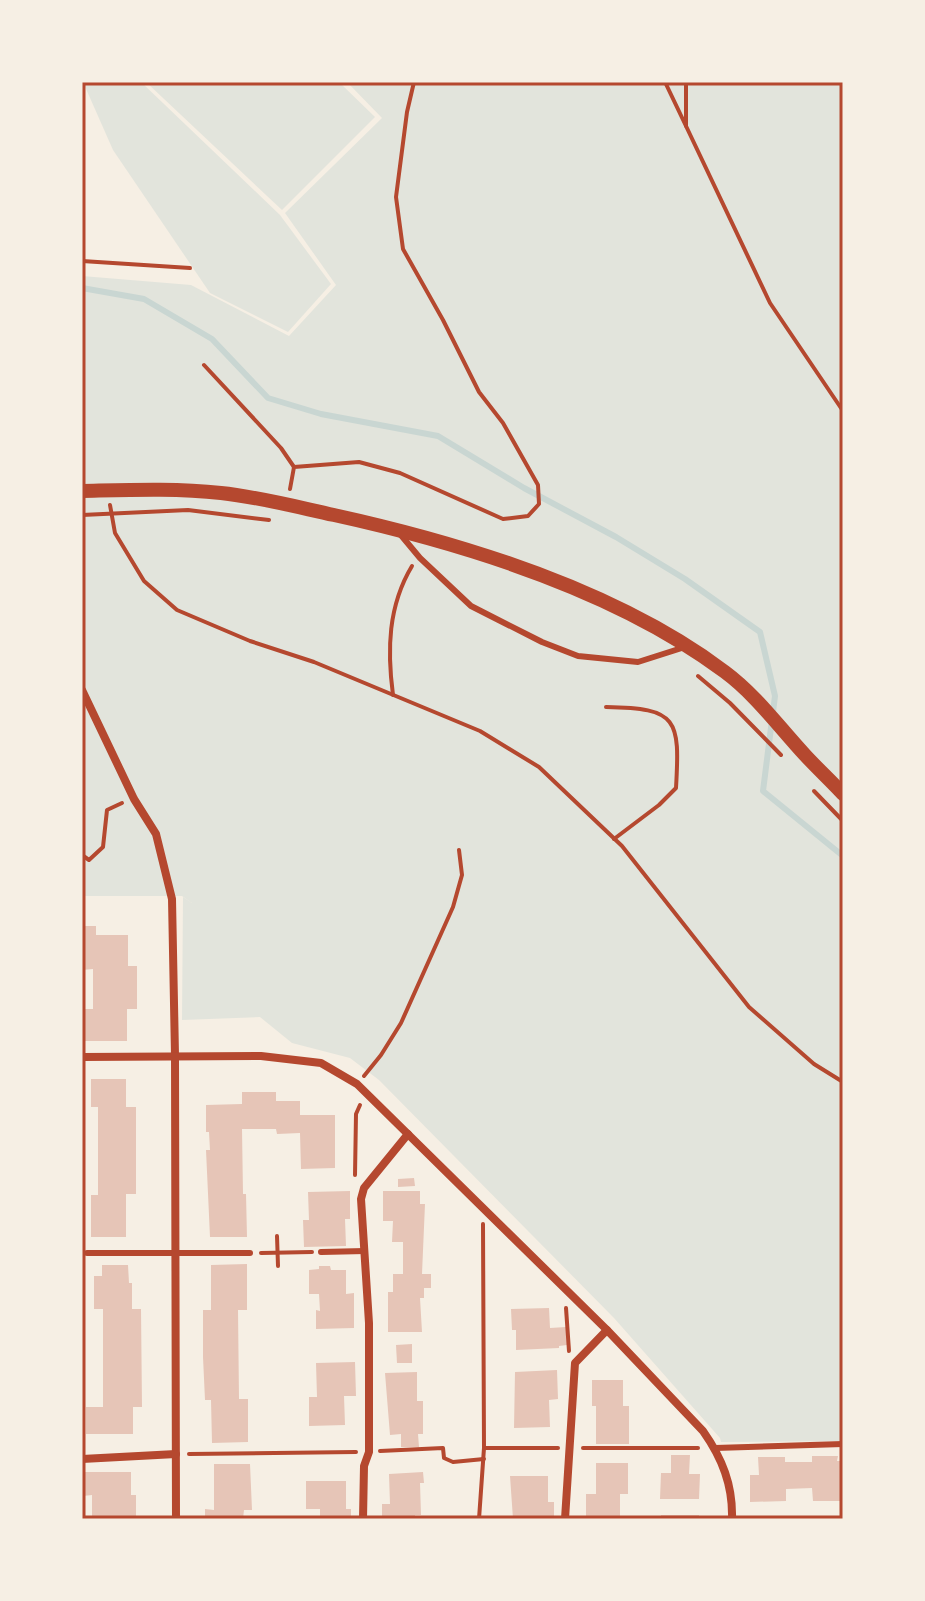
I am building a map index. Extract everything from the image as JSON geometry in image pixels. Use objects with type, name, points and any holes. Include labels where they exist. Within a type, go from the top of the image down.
[{"type":"street","points":[[82,491],[182,490],[225,493],[287,504],[467,548],[553,580],[622,611],[688,647],[727,673],[764,708],[843,794]]},
{"type":"street","points":[[82,690],[134,799],[156,834],[172,899],[176,1519]]},
{"type":"street","points":[[82,1057],[261,1056],[321,1063],[357,1084],[607,1330],[703,1431],[715,1448],[729,1480],[732,1519]]},
{"type":"street","points":[[363,1519],[364,1466],[369,1452],[369,1323],[361,1199],[364,1188],[408,1134]]},
{"type":"street","points":[[565,1519],[575,1363],[607,1330]]},
{"type":"street","points":[[82,1459],[176,1454]]},
{"type":"lane","points":[[395,528],[420,558],[471,606],[542,642],[578,656],[638,662],[688,647]]},
{"type":"lane","points":[[317,1252],[365,1251]]},
{"type":"lane","points":[[87,1253],[250,1253]]},
{"type":"lane","points":[[715,1448],[843,1444]]},
{"type":"path","points":[[294,467],[359,462],[400,473],[503,519],[528,516],[539,504],[537,486],[503,423],[479,392],[403,249],[396,197],[414,82]]},
{"type":"path","points":[[665,82],[770,303],[843,411]]},
{"type":"path","points":[[686,82],[686,126]]},
{"type":"path","points":[[82,261],[190,268]]},
{"type":"path","points":[[204,365],[281,448],[294,467],[287,504]]},
{"type":"path","points":[[82,515],[188,510],[270,520]]},
{"type":"path","points":[[110,514],[115,533],[144,581],[177,610],[250,641],[314,662],[480,731],[539,767],[614,839],[680,917],[749,1007],[814,1064],[843,1082]]},
{"type":"path","points":[[393,695],[389,667],[394,604],[411,568],[420,558]]},
{"type":"path","points":[[691,670],[730,703],[786,761]]},
{"type":"path","points":[[606,707],[647,709],[668,719],[675,729],[676,788],[614,839]]},
{"type":"path","points":[[82,855],[89,860],[103,847],[107,810],[134,799]]},
{"type":"path","points":[[357,1084],[381,1055],[401,1023],[453,907],[462,875],[459,850]]},
{"type":"path","points":[[355,1161],[356,1114],[365,1091]]},
{"type":"path","points":[[479,1519],[484,1459],[482,1206]]},
{"type":"path","points":[[277,1236],[278,1266]]},
{"type":"path","points":[[250,1253],[317,1252]]},
{"type":"path","points":[[567,1290],[568,1349],[575,1363]]},
{"type":"path","points":[[594,1448],[683,1447]]},
{"type":"path","points":[[400,1450],[443,1448],[444,1458],[453,1462],[484,1459]]},
{"type":"path","points":[[484,1448],[569,1448]]},
{"type":"path","points":[[176,1454],[369,1452]]},
{"type":"shaded area","points":[[83,82],[141,82],[280,215],[331,284],[288,332],[210,293],[113,150]]},
{"type":"shaded area","points":[[146,82],[339,82],[375,117],[282,210]]},
{"type":"shaded area","points":[[347,82],[843,82],[843,1441],[721,1442],[614,1318],[379,1080],[350,1058],[292,1043],[260,1017],[182,1020],[183,897],[192,903],[182,896],[82,896],[82,276],[191,285],[289,336],[336,285],[285,213],[382,118]]},
{"type":"building","points":[[82,926],[96,926],[96,935],[128,935],[128,966],[137,966],[137,1009],[127,1009],[127,1041],[82,1041],[82,1009],[93,1009],[93,969],[82,970]]},
{"type":"building","points":[[91,1079],[126,1079],[126,1107],[136,1107],[136,1194],[126,1194],[126,1237],[91,1237],[91,1195],[98,1195],[98,1107],[91,1107]]},
{"type":"building","points":[[242,1092],[276,1092],[276,1101],[300,1101],[300,1115],[335,1115],[335,1168],[301,1169],[300,1133],[277,1134],[276,1129],[242,1129],[247,1237],[210,1237],[206,1150],[210,1150],[206,1105],[242,1104]]},
{"type":"building","points":[[414,1178],[415,1186],[398,1187],[398,1179]]},
{"type":"building","points":[[350,1191],[350,1219],[345,1219],[346,1246],[304,1247],[303,1220],[309,1220],[308,1192]]},
{"type":"building","points":[[383,1191],[420,1191],[420,1204],[425,1204],[422,1274],[431,1274],[431,1288],[424,1288],[424,1298],[420,1298],[422,1332],[388,1332],[388,1292],[393,1292],[393,1274],[403,1274],[403,1242],[392,1242],[393,1221],[383,1221]]},
{"type":"building","points":[[247,1264],[247,1310],[238,1310],[239,1399],[248,1399],[248,1442],[212,1443],[211,1400],[205,1400],[203,1357],[203,1310],[211,1310],[211,1265]]},
{"type":"building","points":[[102,1265],[128,1265],[132,1309],[141,1309],[142,1407],[133,1407],[133,1434],[86,1434],[86,1407],[103,1407],[103,1309],[94,1309],[94,1276],[102,1276]]},
{"type":"building","points":[[319,1266],[346,1270],[346,1294],[354,1293],[354,1328],[316,1329],[316,1310],[320,1311],[319,1294],[309,1294],[309,1270],[319,1269]]},
{"type":"building","points":[[549,1308],[550,1328],[566,1327],[567,1345],[516,1350],[516,1330],[512,1330],[511,1309]]},
{"type":"building","points":[[412,1344],[412,1363],[397,1363],[396,1345]]},
{"type":"building","points":[[355,1362],[356,1396],[344,1396],[345,1425],[309,1426],[309,1397],[317,1397],[316,1363]]},
{"type":"building","points":[[557,1370],[558,1399],[549,1400],[550,1427],[514,1428],[515,1372]]},
{"type":"building","points":[[417,1372],[417,1401],[423,1401],[423,1434],[418,1434],[419,1447],[401,1447],[401,1434],[390,1435],[385,1373]]},
{"type":"building","points":[[592,1380],[623,1380],[623,1406],[629,1406],[629,1444],[596,1444]]},
{"type":"building","points":[[671,1455],[690,1455],[689,1474],[700,1474],[699,1499],[660,1499],[661,1473],[671,1473]]},
{"type":"building","points":[[812,1456],[838,1456],[837,1461],[843,1461],[842,1501],[813,1501],[812,1488],[786,1489],[786,1501],[750,1502],[750,1475],[759,1475],[758,1457],[785,1457],[785,1462],[812,1462]]},
{"type":"building","points":[[596,1463],[628,1463],[628,1494],[620,1494],[620,1519],[586,1519],[586,1494],[596,1494]]},
{"type":"building","points":[[214,1464],[250,1464],[252,1510],[244,1510],[243,1519],[205,1519],[205,1509],[214,1510]]},
{"type":"building","points":[[83,1472],[131,1472],[131,1495],[136,1495],[136,1519],[92,1519],[92,1495],[83,1496]]},
{"type":"building","points":[[423,1472],[424,1483],[420,1483],[421,1515],[415,1515],[415,1519],[382,1519],[382,1504],[390,1504],[389,1474]]},
{"type":"building","points":[[510,1476],[548,1476],[548,1502],[554,1502],[554,1519],[513,1519]]},
{"type":"building","points":[[306,1481],[346,1481],[346,1509],[351,1509],[351,1519],[320,1519],[320,1509],[306,1509]]},
{"type":"building","points":[[661,1515],[699,1515],[699,1519],[661,1519]]},
{"type":"waterway","points":[[82,288],[144,299],[212,339],[268,398],[321,414],[438,436],[524,488],[616,537],[685,579],[760,632],[775,696],[763,791],[843,856]]}]
